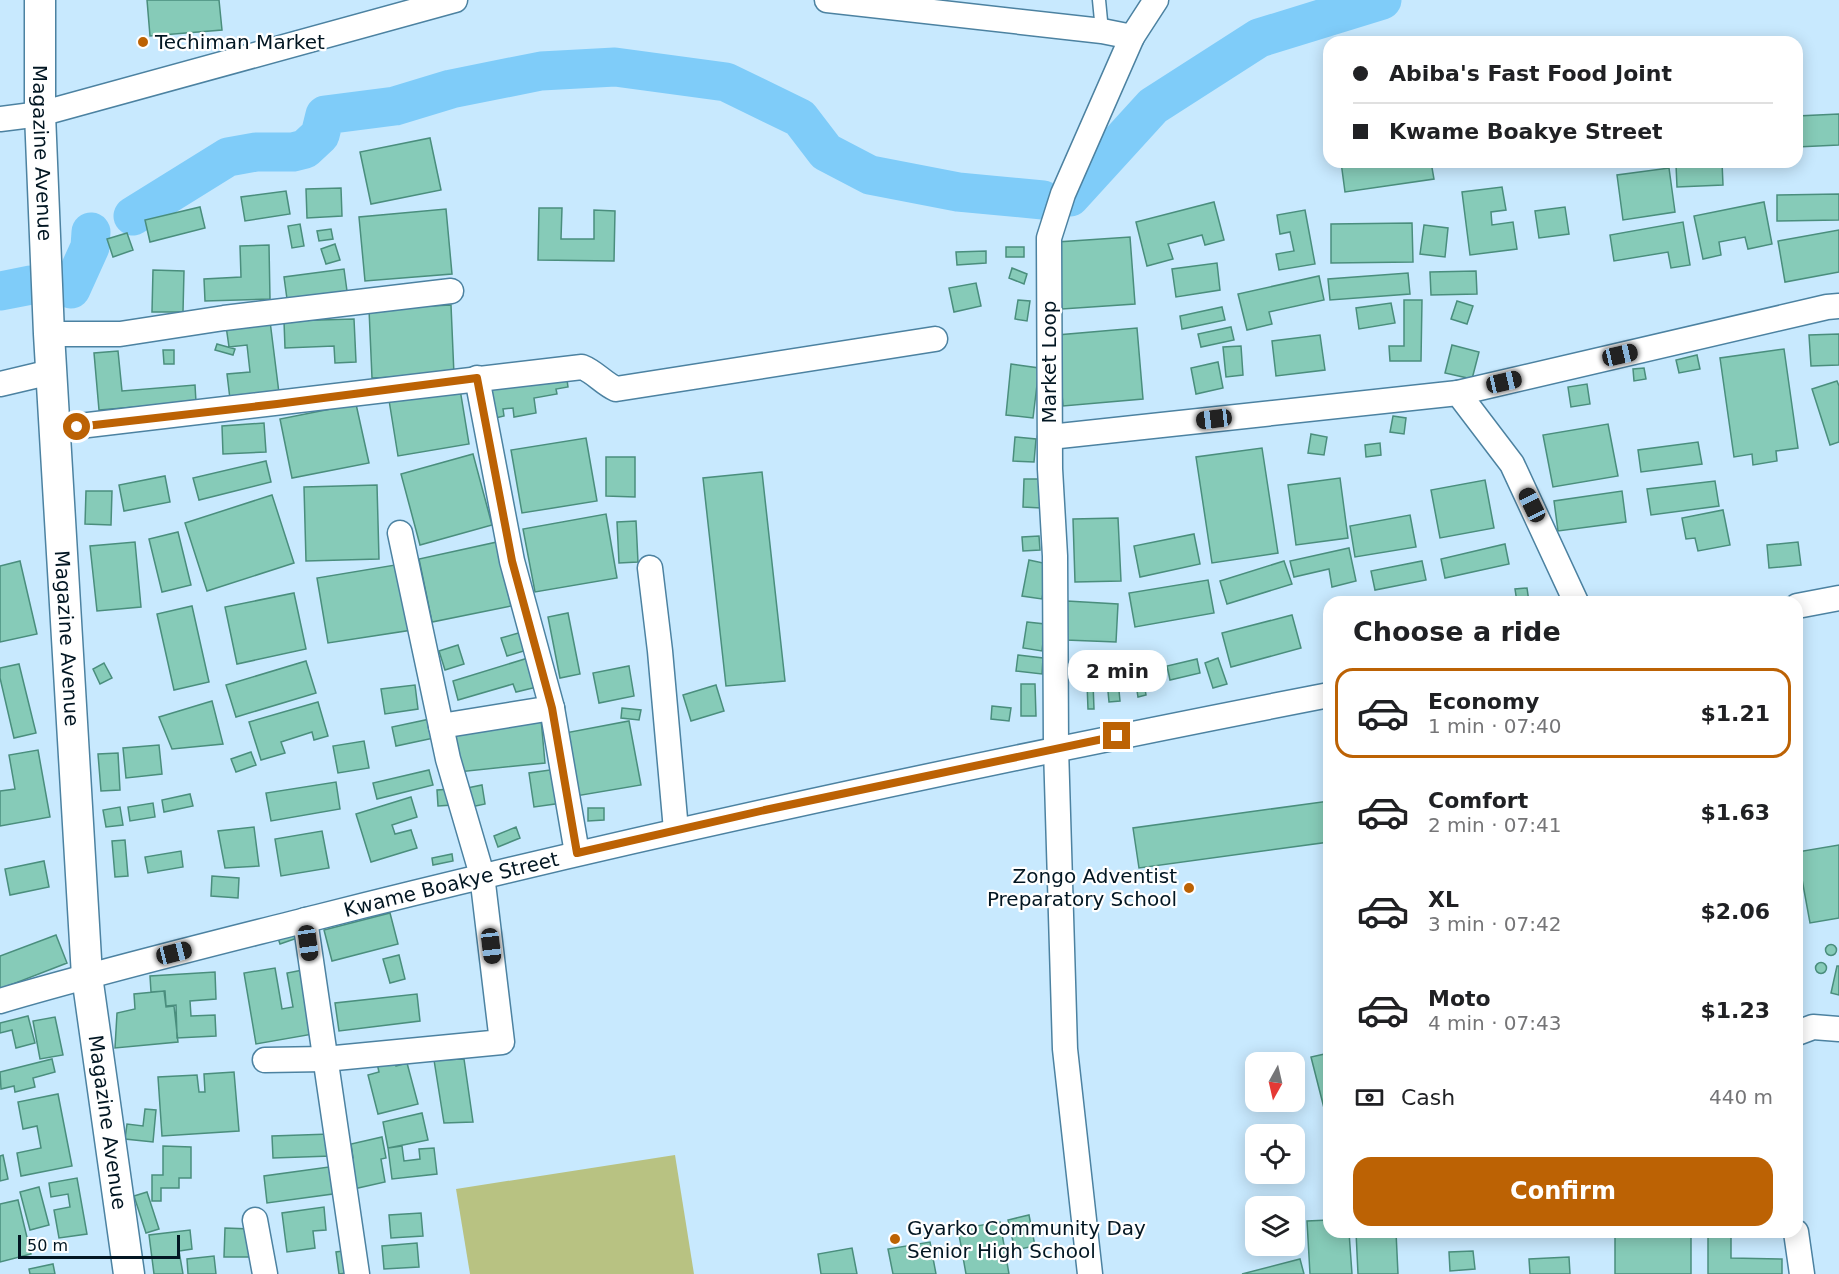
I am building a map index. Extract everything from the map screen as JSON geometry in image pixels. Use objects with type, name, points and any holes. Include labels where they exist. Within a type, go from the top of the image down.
[{"type":"street","name":"Magazine Avenue","points":[[40,0],[40,114],[49,334],[87,975],[129,1274]]},
{"type":"street","points":[[0,119],[40,114],[455,0]]},
{"type":"street","points":[[827,0],[1102,31],[1132,37]]},
{"type":"street","name":"Market Loop","points":[[1090,1274],[1065,1049],[1056,748],[1049,238],[1063,194],[1132,37],[1156,0]]},
{"type":"street","points":[[49,334],[120,334],[224,318],[451,291]]},
{"type":"street","points":[[1050,437],[1458,393],[1839,306]]},
{"type":"street","points":[[54,429],[582,367],[590,370],[605,384],[616,389],[935,339]]},
{"type":"street","points":[[0,384],[51,372]]},
{"type":"street","points":[[477,378],[512,561],[552,708],[577,853]]},
{"type":"street","points":[[1458,393],[1512,464],[1573,596]]},
{"type":"street","points":[[265,1060],[325,1059],[502,1041],[482,875],[448,759],[400,533]]},
{"type":"street","points":[[650,568],[676,830]]},
{"type":"street","points":[[1803,605],[1839,598]]},
{"type":"street","name":"Kwame Boakye Street","points":[[0,1001],[87,975],[482,875],[676,830],[1056,748],[1323,696]]},
{"type":"street","points":[[441,726],[552,708]]},
{"type":"street","points":[[305,920],[357,1274]]},
{"type":"street","points":[[1803,1031],[1813,1027],[1839,1029]]},
{"type":"street","points":[[255,1220],[265,1274]]},
{"type":"street","points":[[1797,1238],[1802,1274]]},
{"type":"lane","points":[[1099,0],[1102,31]]},
{"type":"green space","points":[[675,1155],[694,1274],[470,1274],[456,1189]]},
{"type":"building","points":[[147,0],[219,0],[222,30],[150,36]]},
{"type":"building","points":[[1839,114],[1839,145],[1803,147],[1803,116]]},
{"type":"building","points":[[430,138],[441,190],[371,204],[360,152]]},
{"type":"building","points":[[1342,168],[1432,168],[1434,179],[1345,192]]},
{"type":"building","points":[[1669,168],[1675,212],[1623,220],[1617,175]]},
{"type":"building","points":[[1676,168],[1722,168],[1723,185],[1677,187]]},
{"type":"building","points":[[1502,187],[1506,210],[1491,212],[1492,225],[1513,222],[1517,249],[1470,255],[1462,192]]},
{"type":"building","points":[[341,188],[342,216],[307,218],[306,189]]},
{"type":"building","points":[[286,191],[290,214],[245,221],[241,197]]},
{"type":"building","points":[[1839,194],[1839,220],[1777,221],[1777,195]]},
{"type":"building","points":[[1214,202],[1224,240],[1205,245],[1202,235],[1168,244],[1173,259],[1147,266],[1136,222]]},
{"type":"building","points":[[1764,202],[1772,244],[1748,249],[1745,237],[1719,242],[1721,255],[1703,259],[1694,216]]},
{"type":"building","points":[[200,207],[205,228],[150,242],[145,220]]},
{"type":"building","points":[[1565,207],[1569,234],[1539,238],[1535,211]]},
{"type":"building","points":[[539,208],[562,208],[561,239],[594,239],[594,210],[615,211],[614,261],[538,260]]},
{"type":"building","points":[[446,209],[452,274],[365,281],[359,217]]},
{"type":"building","points":[[1305,210],[1315,264],[1279,270],[1276,254],[1294,251],[1290,232],[1280,234],[1277,215]]},
{"type":"building","points":[[1683,222],[1690,265],[1671,268],[1668,252],[1614,261],[1610,235]]},
{"type":"building","points":[[1412,223],[1413,262],[1331,263],[1331,224]]},
{"type":"building","points":[[300,224],[304,246],[292,248],[288,226]]},
{"type":"building","points":[[1424,225],[1448,228],[1445,257],[1420,254]]},
{"type":"building","points":[[331,229],[333,239],[319,241],[317,231]]},
{"type":"building","points":[[1839,230],[1839,272],[1785,282],[1778,241]]},
{"type":"building","points":[[127,233],[133,250],[113,257],[107,239]]},
{"type":"building","points":[[1130,237],[1135,304],[1062,309],[1057,242]]},
{"type":"building","points":[[335,244],[340,260],[326,264],[321,249]]},
{"type":"building","points":[[269,245],[270,299],[205,301],[204,279],[241,277],[240,246]]},
{"type":"building","points":[[1006,247],[1024,247],[1024,257],[1006,257]]},
{"type":"building","points":[[986,251],[986,263],[957,265],[956,252]]},
{"type":"building","points":[[1217,263],[1220,290],[1176,297],[1172,269]]},
{"type":"building","points":[[1012,268],[1027,274],[1024,284],[1009,278]]},
{"type":"building","points":[[344,269],[347,291],[287,299],[284,277]]},
{"type":"building","points":[[153,270],[184,271],[183,312],[152,312]]},
{"type":"building","points":[[1476,271],[1477,294],[1431,295],[1430,272]]},
{"type":"building","points":[[1408,273],[1410,294],[1330,300],[1328,279]]},
{"type":"building","points":[[1319,276],[1324,300],[1269,312],[1272,324],[1247,330],[1238,294]]},
{"type":"building","points":[[976,283],[981,306],[954,312],[949,288]]},
{"type":"building","points":[[1018,300],[1030,301],[1027,321],[1015,319]]},
{"type":"building","points":[[1404,300],[1422,300],[1421,361],[1390,361],[1389,346],[1404,346]]},
{"type":"building","points":[[1457,301],[1473,306],[1467,324],[1451,319]]},
{"type":"building","points":[[1391,303],[1395,323],[1359,329],[1356,308]]},
{"type":"building","points":[[451,305],[454,375],[372,378],[369,309]]},
{"type":"building","points":[[1222,307],[1225,320],[1182,329],[1180,316]]},
{"type":"building","points":[[354,319],[356,362],[335,363],[334,346],[285,348],[284,321]]},
{"type":"building","points":[[270,321],[279,393],[230,399],[227,374],[250,372],[247,345],[229,347],[226,326]]},
{"type":"building","points":[[1231,327],[1234,340],[1201,347],[1198,334]]},
{"type":"building","points":[[1137,328],[1143,399],[1063,406],[1057,335]]},
{"type":"building","points":[[1839,334],[1839,365],[1811,366],[1809,335]]},
{"type":"building","points":[[1320,335],[1325,370],[1276,376],[1272,341]]},
{"type":"building","points":[[217,344],[235,349],[233,355],[215,350]]},
{"type":"building","points":[[1452,345],[1479,352],[1472,379],[1445,373]]},
{"type":"building","points":[[1241,346],[1243,375],[1226,377],[1223,347]]},
{"type":"building","points":[[1784,349],[1798,448],[1776,451],[1777,461],[1753,465],[1752,454],[1734,457],[1720,358]]},
{"type":"building","points":[[163,350],[174,350],[174,364],[164,364]]},
{"type":"building","points":[[118,351],[122,391],[195,385],[196,402],[99,410],[94,353]]},
{"type":"building","points":[[1697,355],[1700,369],[1679,373],[1676,360]]},
{"type":"building","points":[[1218,362],[1223,388],[1196,394],[1191,368]]},
{"type":"building","points":[[1011,364],[1039,368],[1033,418],[1006,415]]},
{"type":"building","points":[[1644,368],[1646,379],[1634,381],[1633,369]]},
{"type":"building","points":[[566,373],[568,387],[556,389],[557,394],[534,398],[536,413],[514,417],[513,408],[503,409],[504,416],[491,419],[486,385]]},
{"type":"building","points":[[1837,381],[1839,386],[1839,442],[1830,445],[1812,389]]},
{"type":"building","points":[[459,383],[469,444],[398,456],[388,394]]},
{"type":"building","points":[[1587,384],[1590,404],[1571,407],[1568,387]]},
{"type":"building","points":[[356,404],[369,463],[292,478],[280,419]]},
{"type":"building","points":[[1393,416],[1406,418],[1404,434],[1390,432]]},
{"type":"building","points":[[264,423],[266,452],[223,454],[222,426]]},
{"type":"building","points":[[1608,424],[1618,476],[1553,487],[1543,435]]},
{"type":"building","points":[[1311,434],[1327,437],[1324,455],[1308,453]]},
{"type":"building","points":[[1015,437],[1036,439],[1034,462],[1013,461]]},
{"type":"building","points":[[586,438],[597,501],[522,513],[511,450]]},
{"type":"building","points":[[1698,442],[1702,464],[1641,472],[1638,450]]},
{"type":"building","points":[[1380,443],[1381,455],[1366,457],[1365,445]]},
{"type":"building","points":[[1262,448],[1278,553],[1212,563],[1196,457]]},
{"type":"building","points":[[473,454],[492,525],[420,545],[401,474]]},
{"type":"building","points":[[606,457],[635,457],[635,497],[606,496]]},
{"type":"building","points":[[266,461],[271,482],[199,500],[193,478]]},
{"type":"building","points":[[762,472],[785,681],[726,686],[703,478]]},
{"type":"building","points":[[165,476],[170,502],[124,511],[119,485]]},
{"type":"building","points":[[1340,478],[1348,538],[1296,545],[1288,485]]},
{"type":"building","points":[[1024,479],[1042,479],[1041,508],[1023,507]]},
{"type":"building","points":[[1485,480],[1494,528],[1440,538],[1431,490]]},
{"type":"building","points":[[1715,481],[1719,506],[1651,515],[1647,489]]},
{"type":"building","points":[[377,485],[379,559],[306,561],[304,487]]},
{"type":"building","points":[[86,491],[112,491],[111,525],[85,524]]},
{"type":"building","points":[[1622,491],[1626,522],[1558,531],[1554,501]]},
{"type":"building","points":[[272,495],[294,563],[207,591],[185,523]]},
{"type":"building","points":[[1723,510],[1730,545],[1698,551],[1695,538],[1686,539],[1682,518]]},
{"type":"building","points":[[606,514],[617,578],[535,592],[523,529]]},
{"type":"building","points":[[1410,515],[1416,547],[1355,557],[1350,526]]},
{"type":"building","points":[[1118,518],[1121,581],[1075,582],[1073,519]]},
{"type":"building","points":[[636,521],[638,562],[619,563],[617,522]]},
{"type":"building","points":[[178,532],[191,585],[162,592],[149,539]]},
{"type":"building","points":[[1194,534],[1200,564],[1140,577],[1134,546]]},
{"type":"building","points":[[1039,536],[1040,550],[1023,551],[1022,537]]},
{"type":"building","points":[[135,542],[141,607],[97,611],[90,546]]},
{"type":"building","points":[[497,542],[511,606],[432,622],[419,559]]},
{"type":"building","points":[[1798,542],[1801,565],[1769,568],[1767,545]]},
{"type":"building","points":[[1505,544],[1509,564],[1445,578],[1441,559]]},
{"type":"building","points":[[1349,548],[1356,581],[1332,587],[1329,569],[1294,577],[1290,561]]},
{"type":"building","points":[[1029,560],[1048,564],[1042,599],[1022,596]]},
{"type":"building","points":[[20,561],[37,634],[0,642],[0,566]]},
{"type":"building","points":[[1284,561],[1292,584],[1227,604],[1220,581]]},
{"type":"building","points":[[1422,561],[1426,580],[1375,590],[1371,571]]},
{"type":"building","points":[[401,564],[412,630],[328,643],[317,578]]},
{"type":"building","points":[[1208,580],[1214,613],[1135,627],[1129,593]]},
{"type":"building","points":[[1527,588],[1528,596],[1516,596],[1515,589]]},
{"type":"building","points":[[294,593],[306,649],[237,664],[225,607]]},
{"type":"building","points":[[1067,601],[1118,604],[1116,642],[1066,640]]},
{"type":"building","points":[[192,606],[209,682],[174,690],[157,614]]},
{"type":"building","points":[[568,613],[580,674],[560,678],[548,617]]},
{"type":"building","points":[[1292,615],[1301,648],[1231,667],[1222,633]]},
{"type":"building","points":[[1027,622],[1045,624],[1042,651],[1023,648]]},
{"type":"building","points":[[522,632],[527,650],[507,656],[501,638]]},
{"type":"building","points":[[458,645],[464,664],[445,670],[439,651]]},
{"type":"building","points":[[1018,655],[1043,658],[1042,674],[1016,671]]},
{"type":"building","points":[[528,658],[537,687],[516,692],[513,684],[458,700],[453,681]]},
{"type":"building","points":[[1218,658],[1227,684],[1213,688],[1205,663]]},
{"type":"building","points":[[1197,659],[1200,673],[1170,680],[1167,666]]},
{"type":"building","points":[[306,661],[316,693],[236,717],[226,685]]},
{"type":"building","points":[[104,663],[112,678],[100,684],[93,669]]},
{"type":"building","points":[[19,664],[36,733],[14,738],[0,678],[0,668]]},
{"type":"building","points":[[629,666],[634,696],[599,703],[593,673]]},
{"type":"building","points":[[1142,671],[1146,695],[1138,697],[1134,672]]},
{"type":"building","points":[[1118,680],[1120,701],[1109,702],[1107,681]]},
{"type":"building","points":[[1087,683],[1093,683],[1094,709],[1088,709]]},
{"type":"building","points":[[1021,684],[1035,684],[1036,716],[1021,716]]},
{"type":"building","points":[[415,685],[418,709],[385,714],[381,689]]},
{"type":"building","points":[[716,685],[724,711],[691,721],[683,695]]},
{"type":"building","points":[[212,701],[223,744],[172,749],[159,717]]},
{"type":"building","points":[[318,702],[328,736],[314,740],[312,732],[281,742],[285,753],[261,760],[249,722]]},
{"type":"building","points":[[992,706],[1011,708],[1009,721],[991,719]]},
{"type":"building","points":[[622,708],[641,710],[639,720],[621,718]]},
{"type":"building","points":[[430,719],[434,738],[396,746],[392,727]]},
{"type":"building","points":[[541,719],[545,763],[458,772],[454,727]]},
{"type":"building","points":[[629,721],[641,785],[576,796],[565,733]]},
{"type":"building","points":[[364,741],[369,768],[338,773],[333,746]]},
{"type":"building","points":[[159,745],[162,774],[126,778],[123,748]]},
{"type":"building","points":[[38,750],[50,817],[0,826],[0,791],[15,789],[9,755]]},
{"type":"building","points":[[251,752],[256,765],[236,772],[231,759]]},
{"type":"building","points":[[118,753],[120,790],[101,791],[98,754]]},
{"type":"building","points":[[557,769],[562,803],[534,807],[529,773]]},
{"type":"building","points":[[429,770],[433,785],[377,799],[373,783]]},
{"type":"building","points":[[336,782],[340,809],[271,821],[266,793]]},
{"type":"building","points":[[482,785],[485,804],[466,808],[462,789]]},
{"type":"building","points":[[452,789],[453,805],[438,806],[437,790]]},
{"type":"building","points":[[190,794],[193,806],[164,812],[162,800]]},
{"type":"building","points":[[411,797],[417,817],[392,825],[395,834],[411,830],[417,848],[371,862],[356,814]]},
{"type":"building","points":[[1323,802],[1323,843],[1139,868],[1133,828]]},
{"type":"building","points":[[153,803],[155,817],[130,821],[128,807]]},
{"type":"building","points":[[120,807],[123,825],[106,827],[103,810]]},
{"type":"building","points":[[588,808],[604,808],[604,820],[588,821]]},
{"type":"building","points":[[254,827],[259,866],[225,868],[218,831]]},
{"type":"building","points":[[516,827],[520,838],[498,847],[494,836]]},
{"type":"building","points":[[322,831],[329,868],[281,876],[275,839]]},
{"type":"building","points":[[125,840],[128,876],[115,877],[112,841]]},
{"type":"building","points":[[1839,845],[1839,918],[1810,923],[1803,885],[1803,851]]},
{"type":"building","points":[[181,851],[183,867],[148,873],[145,857]]},
{"type":"building","points":[[452,854],[453,861],[433,865],[432,858]]},
{"type":"building","points":[[44,861],[49,887],[10,895],[5,869]]},
{"type":"building","points":[[212,876],[239,878],[238,898],[211,896]]},
{"type":"building","points":[[390,913],[398,944],[332,961],[324,930]]},
{"type":"building","points":[[301,929],[303,936],[280,944],[278,938]]},
{"type":"building","points":[[56,935],[67,963],[0,989],[0,956]]},
{"type":"building","points":[[1831,944],[1837,950],[1831,956],[1825,950]]},
{"type":"building","points":[[399,955],[405,979],[390,983],[383,959]]},
{"type":"building","points":[[1821,963],[1825,964],[1825,972],[1821,973],[1817,972],[1816,968],[1817,964]]},
{"type":"building","points":[[1837,966],[1839,966],[1839,995],[1831,993]]},
{"type":"building","points":[[275,968],[282,1009],[293,1007],[287,973],[308,969],[319,1033],[256,1044],[244,973]]},
{"type":"building","points":[[215,972],[216,999],[190,1001],[191,1016],[215,1015],[216,1036],[177,1038],[176,1005],[166,1006],[165,991],[151,992],[150,976]]},
{"type":"building","points":[[164,991],[166,1007],[174,1006],[178,1042],[115,1048],[117,1013],[135,1009],[134,994]]},
{"type":"building","points":[[417,994],[420,1021],[339,1031],[335,1003]]},
{"type":"building","points":[[28,1016],[35,1043],[16,1048],[12,1030],[0,1033],[0,1023]]},
{"type":"building","points":[[55,1017],[63,1055],[40,1059],[33,1021]]},
{"type":"building","points":[[393,1054],[396,1066],[407,1063],[418,1104],[378,1114],[368,1075],[379,1072],[376,1059]]},
{"type":"building","points":[[1323,1054],[1323,1104],[1311,1057]]},
{"type":"building","points":[[52,1059],[55,1072],[33,1078],[35,1087],[15,1092],[14,1086],[1,1089],[0,1072]]},
{"type":"building","points":[[464,1059],[473,1122],[444,1123],[434,1060]]},
{"type":"building","points":[[234,1072],[239,1131],[162,1136],[158,1077],[197,1075],[199,1092],[205,1092],[204,1074]]},
{"type":"building","points":[[58,1094],[72,1166],[21,1176],[17,1153],[41,1148],[37,1126],[23,1129],[18,1102]]},
{"type":"building","points":[[145,1109],[156,1110],[153,1142],[125,1139],[127,1124],[143,1126]]},
{"type":"building","points":[[422,1113],[428,1140],[388,1148],[383,1122]]},
{"type":"building","points":[[330,1134],[331,1156],[273,1158],[272,1136]]},
{"type":"building","points":[[382,1137],[386,1158],[381,1159],[385,1182],[349,1190],[343,1160],[353,1158],[351,1144]]},
{"type":"building","points":[[163,1146],[191,1147],[191,1178],[179,1178],[179,1188],[161,1188],[161,1201],[152,1201],[152,1175],[163,1175]]},
{"type":"building","points":[[402,1146],[404,1161],[420,1159],[419,1149],[434,1148],[437,1174],[392,1179],[388,1148]]},
{"type":"building","points":[[3,1155],[8,1179],[0,1181],[0,1156]]},
{"type":"building","points":[[336,1166],[340,1193],[267,1203],[264,1176]]},
{"type":"building","points":[[77,1178],[87,1234],[59,1238],[54,1210],[70,1207],[68,1194],[51,1197],[49,1183]]},
{"type":"building","points":[[39,1187],[49,1225],[30,1230],[20,1192]]},
{"type":"building","points":[[147,1192],[159,1229],[146,1233],[134,1196]]},
{"type":"building","points":[[18,1200],[31,1254],[0,1262],[0,1204]]},
{"type":"building","points":[[324,1207],[326,1230],[313,1231],[315,1248],[287,1252],[282,1213]]},
{"type":"building","points":[[421,1213],[423,1236],[391,1238],[389,1215]]},
{"type":"building","points":[[1029,1215],[1035,1246],[1015,1250],[1008,1220]]},
{"type":"building","points":[[1323,1220],[1323,1238],[1349,1238],[1352,1274],[1310,1274],[1307,1221]]},
{"type":"building","points":[[1000,1222],[1009,1274],[966,1274],[958,1229]]},
{"type":"building","points":[[225,1228],[251,1229],[250,1257],[224,1257]]},
{"type":"building","points":[[190,1230],[192,1249],[179,1251],[183,1274],[154,1274],[149,1235]]},
{"type":"building","points":[[1356,1238],[1396,1238],[1398,1274],[1358,1274]]},
{"type":"building","points":[[1615,1238],[1691,1238],[1691,1274],[1615,1274]]},
{"type":"building","points":[[1708,1238],[1731,1238],[1731,1258],[1782,1259],[1782,1274],[1708,1274]]},
{"type":"building","points":[[930,1242],[936,1274],[893,1274],[888,1249]]},
{"type":"building","points":[[417,1243],[419,1267],[384,1269],[382,1246]]},
{"type":"building","points":[[852,1248],[857,1274],[821,1274],[818,1254]]},
{"type":"building","points":[[350,1250],[353,1272],[339,1274],[336,1252]]},
{"type":"building","points":[[1473,1251],[1475,1269],[1450,1271],[1449,1252]]},
{"type":"building","points":[[214,1256],[216,1274],[188,1274],[187,1259]]},
{"type":"building","points":[[1569,1257],[1570,1274],[1530,1274],[1529,1259]]},
{"type":"building","points":[[1300,1259],[1304,1274],[1242,1274]]},
{"type":"building","points":[[53,1264],[55,1274],[30,1274],[29,1269]]},
{"type":"waterway","points":[[1070,197],[1153,106],[1259,38],[1382,0]]},
{"type":"waterway","points":[[133,216],[228,157],[256,152],[293,152],[305,149],[320,135],[325,115],[395,106],[451,89],[541,71],[615,67],[726,82],[800,118],[826,152],[870,175],[958,192],[1043,200]]},
{"type":"waterway","points":[[71,289],[90,247],[91,232]]},
{"type":"waterway","points":[[0,291],[31,285]]},
{"type":"place","name":"Techiman Market","points":[[143,42]]},
{"type":"place","name":"Zongo Adventist Preparatory School","points":[[1189,888]]},
{"type":"place","name":"Gyarko Community Day Senior High School","points":[[895,1239]]},
{"type":"route","points":[[77,427],[477,378],[512,561],[552,708],[577,853],[765,810],[1117,736]]}]
